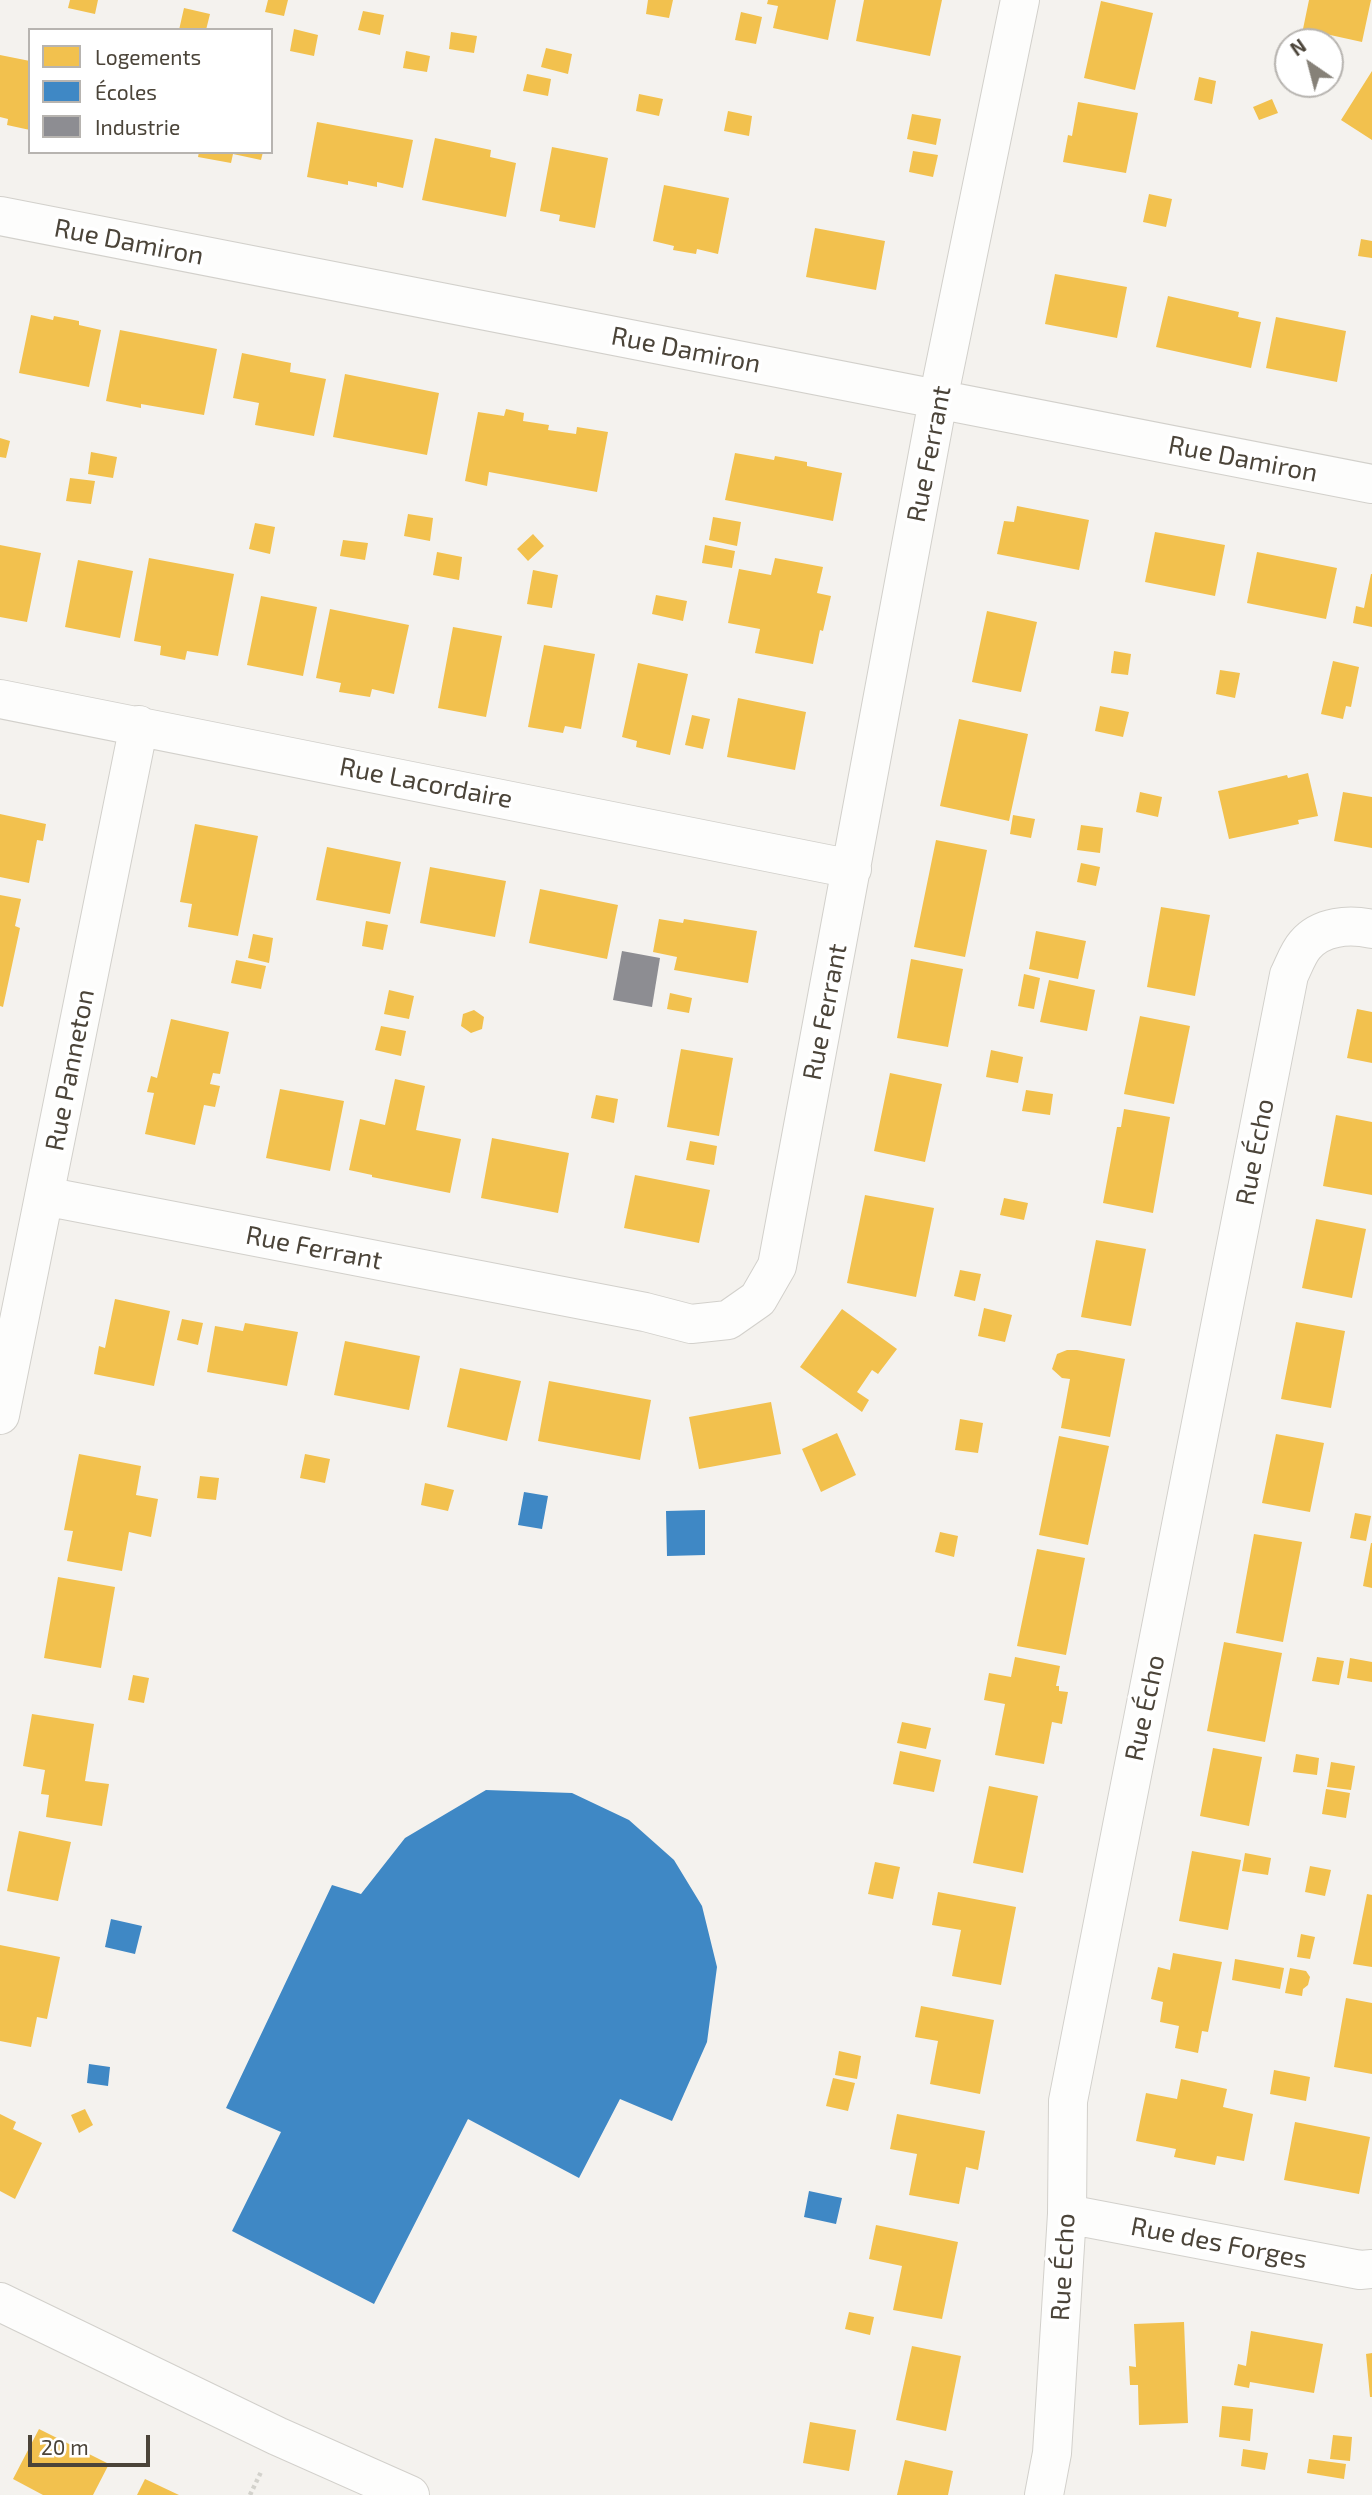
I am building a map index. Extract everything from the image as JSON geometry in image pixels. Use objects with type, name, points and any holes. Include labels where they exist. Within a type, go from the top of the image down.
[{"type":"street","name":"Rue Ferrant","points":[[44,1196],[645,1312],[691,1324],[728,1320],[758,1299],[777,1266],[938,400],[1020,0]]},
{"type":"street","name":"Rue Damiron","points":[[0,216],[1372,484]]},
{"type":"street","name":"Rue Lacordaire","points":[[0,699],[852,869]]},
{"type":"street","name":"Rue Panneton","points":[[0,1415],[139,725]]},
{"type":"street","name":"Rue Écho","points":[[1044,2495],[1052,2453],[1067,2214],[1068,2101],[1289,975],[1303,947],[1315,935],[1341,927],[1372,929]]},
{"type":"street","name":"Rue des Forges","points":[[1067,2214],[1360,2270],[1372,2269]]},
{"type":"street","points":[[0,2302],[277,2436],[410,2495]]},
{"type":"building: Logements","points":[[70,0],[98,0],[95,14],[68,8]]},
{"type":"building: Logements","points":[[268,0],[288,0],[284,16],[265,12]]},
{"type":"building: Logements","points":[[648,0],[673,0],[669,18],[646,14]]},
{"type":"building: Logements","points":[[768,0],[836,0],[828,40],[773,28],[778,6],[767,4]]},
{"type":"building: Logements","points":[[864,0],[942,0],[930,56],[856,41]]},
{"type":"building: Logements","points":[[1309,0],[1371,0],[1362,42],[1344,38],[1344,28],[1303,28]]},
{"type":"building: Logements","points":[[1101,1],[1153,13],[1135,90],[1084,78]]},
{"type":"building: Logements","points":[[184,8],[210,14],[206,28],[179,28]]},
{"type":"building: Logements","points":[[363,11],[384,15],[380,35],[358,30]]},
{"type":"building: Logements","points":[[741,12],[762,17],[756,44],[735,40]]},
{"type":"building: Logements","points":[[294,29],[318,35],[314,56],[290,51]]},
{"type":"building: Logements","points":[[451,32],[477,36],[474,53],[449,49]]},
{"type":"building: Logements","points":[[546,48],[572,54],[568,74],[541,67]]},
{"type":"building: Logements","points":[[406,51],[430,56],[427,72],[403,68]]},
{"type":"building: Logements","points":[[0,55],[28,61],[28,130],[7,125],[8,119],[0,117]]},
{"type":"building: Logements","points":[[1372,71],[1372,140],[1341,120]]},
{"type":"building: Logements","points":[[527,74],[551,79],[548,96],[523,91]]},
{"type":"building: Logements","points":[[1199,77],[1216,81],[1212,104],[1194,100]]},
{"type":"building: Logements","points":[[639,94],[663,99],[659,116],[636,111]]},
{"type":"building: Logements","points":[[1272,99],[1278,113],[1259,120],[1253,107]]},
{"type":"building: Logements","points":[[1078,102],[1138,113],[1126,173],[1063,162],[1068,135],[1072,136]]},
{"type":"building: Logements","points":[[728,111],[752,116],[749,136],[724,131]]},
{"type":"building: Logements","points":[[912,114],[941,119],[936,145],[907,139]]},
{"type":"building: Logements","points":[[317,122],[413,140],[403,188],[377,182],[377,187],[348,181],[348,185],[307,177]]},
{"type":"building: Logements","points":[[435,138],[491,150],[490,157],[516,163],[506,217],[422,200]]},
{"type":"building: Logements","points":[[552,147],[608,158],[595,228],[559,221],[560,215],[540,211]]},
{"type":"building: Logements","points":[[913,151],[938,155],[933,177],[909,172]]},
{"type":"building: Logements","points":[[199,154],[233,154],[231,163],[198,157]]},
{"type":"building: Logements","points":[[233,154],[262,154],[261,160]]},
{"type":"building: Logements","points":[[664,185],[729,198],[718,254],[697,249],[696,254],[673,250],[674,246],[653,241]]},
{"type":"building: Logements","points":[[1149,194],[1172,199],[1166,227],[1143,222]]},
{"type":"building: Logements","points":[[815,228],[885,241],[876,290],[806,277]]},
{"type":"building: Logements","points":[[1361,239],[1372,241],[1372,258],[1358,256]]},
{"type":"building: Logements","points":[[1055,274],[1127,287],[1117,338],[1045,324]]},
{"type":"building: Logements","points":[[1168,296],[1239,312],[1238,317],[1261,322],[1251,368],[1156,347]]},
{"type":"building: Logements","points":[[31,315],[53,320],[54,316],[79,321],[79,325],[101,330],[89,387],[19,373]]},
{"type":"building: Logements","points":[[1276,317],[1346,331],[1337,382],[1266,368]]},
{"type":"building: Logements","points":[[120,330],[217,349],[204,415],[106,401]]},
{"type":"building: Logements","points":[[242,353],[291,363],[290,372],[326,379],[314,436],[255,425],[259,403],[233,398]]},
{"type":"building: Logements","points":[[345,374],[439,393],[427,455],[333,437]]},
{"type":"building: Logements","points":[[506,409],[524,413],[523,421],[549,425],[548,430],[576,434],[577,427],[608,432],[597,492],[489,472],[487,486],[465,481],[478,412],[504,416]]},
{"type":"building: Logements","points":[[0,438],[10,441],[6,458],[0,457]]},
{"type":"building: Logements","points":[[91,452],[117,457],[113,478],[88,474]]},
{"type":"building: Logements","points":[[735,453],[774,460],[775,456],[842,473],[833,521],[725,500]]},
{"type":"building: Logements","points":[[70,478],[95,481],[91,504],[66,501]]},
{"type":"building: Logements","points":[[1017,506],[1089,520],[1079,570],[997,554],[1004,521],[1014,522]]},
{"type":"building: Logements","points":[[408,514],[433,518],[430,541],[404,536]]},
{"type":"building: Logements","points":[[713,517],[741,522],[737,546],[709,540]]},
{"type":"building: Logements","points":[[255,523],[275,527],[270,554],[249,549]]},
{"type":"building: Logements","points":[[1155,532],[1225,545],[1215,596],[1145,582]]},
{"type":"building: Logements","points":[[533,534],[544,546],[528,561],[517,549]]},
{"type":"building: Logements","points":[[343,540],[368,543],[365,560],[340,556]]},
{"type":"building: Logements","points":[[0,545],[41,553],[27,622],[0,617]]},
{"type":"building: Logements","points":[[705,545],[735,551],[732,568],[702,563]]},
{"type":"building: Logements","points":[[437,552],[462,557],[459,580],[433,575]]},
{"type":"building: Logements","points":[[1257,552],[1337,568],[1326,619],[1247,603]]},
{"type":"building: Logements","points":[[149,558],[234,574],[218,656],[187,651],[185,660],[160,655],[161,646],[134,641]]},
{"type":"building: Logements","points":[[775,558],[823,567],[817,593],[831,596],[813,664],[755,653],[760,629],[728,623],[739,569],[771,575]]},
{"type":"building: Logements","points":[[78,560],[133,571],[120,638],[65,627]]},
{"type":"building: Logements","points":[[533,570],[558,575],[552,608],[527,604]]},
{"type":"building: Logements","points":[[1371,574],[1372,627],[1353,623],[1356,606],[1364,608]]},
{"type":"building: Logements","points":[[656,595],[687,601],[683,621],[652,614]]},
{"type":"building: Logements","points":[[261,596],[317,607],[303,676],[247,665]]},
{"type":"building: Logements","points":[[330,609],[409,625],[394,694],[372,689],[370,697],[339,692],[341,683],[316,678]]},
{"type":"building: Logements","points":[[987,611],[1037,622],[1021,692],[972,682]]},
{"type":"building: Logements","points":[[453,627],[502,636],[486,717],[438,708]]},
{"type":"building: Logements","points":[[544,645],[595,654],[581,729],[565,726],[563,733],[528,727]]},
{"type":"building: Logements","points":[[1114,651],[1131,654],[1128,675],[1111,673]]},
{"type":"building: Logements","points":[[1333,661],[1359,667],[1351,707],[1346,706],[1343,719],[1321,714]]},
{"type":"building: Logements","points":[[638,663],[688,674],[670,755],[636,747],[637,741],[622,737]]},
{"type":"building: Logements","points":[[1220,670],[1240,673],[1235,698],[1216,694]]},
{"type":"building: Logements","points":[[738,698],[806,712],[795,770],[727,757]]},
{"type":"building: Logements","points":[[1100,706],[1129,712],[1123,737],[1095,731]]},
{"type":"building: Logements","points":[[692,715],[710,719],[703,749],[685,745]]},
{"type":"building: Logements","points":[[959,719],[1028,734],[1009,821],[940,806]]},
{"type":"building: Logements","points":[[1308,773],[1318,816],[1298,820],[1299,824],[1229,839],[1218,791],[1287,775],[1288,778]]},
{"type":"building: Logements","points":[[1140,792],[1162,797],[1158,817],[1136,812]]},
{"type":"building: Logements","points":[[1343,792],[1372,797],[1372,848],[1334,841]]},
{"type":"building: Logements","points":[[0,814],[46,824],[43,841],[37,840],[29,883],[0,877]]},
{"type":"building: Logements","points":[[1013,815],[1035,819],[1031,838],[1010,834]]},
{"type":"building: Logements","points":[[195,824],[258,836],[238,936],[188,927],[192,904],[180,902]]},
{"type":"building: Logements","points":[[1081,825],[1103,828],[1100,853],[1077,850]]},
{"type":"building: Logements","points":[[936,840],[987,850],[965,957],[914,947]]},
{"type":"building: Logements","points":[[327,847],[401,862],[390,914],[316,900]]},
{"type":"building: Logements","points":[[1081,863],[1100,867],[1096,886],[1077,882]]},
{"type":"building: Logements","points":[[430,867],[506,881],[495,937],[420,923]]},
{"type":"building: Logements","points":[[540,889],[618,905],[607,959],[529,943]]},
{"type":"building: Logements","points":[[0,895],[21,899],[15,926],[20,928],[3,1007],[0,1006]]},
{"type":"building: Logements","points":[[1161,907],[1210,915],[1195,996],[1147,987]]},
{"type":"building: Logements","points":[[659,919],[683,923],[684,919],[757,931],[748,983],[674,970],[677,957],[653,952]]},
{"type":"building: Logements","points":[[366,921],[388,925],[383,950],[362,946]]},
{"type":"building: Logements","points":[[1036,931],[1086,941],[1078,979],[1029,969]]},
{"type":"building: Logements","points":[[253,934],[273,938],[269,963],[248,958]]},
{"type":"building: Logements","points":[[911,959],[963,969],[948,1047],[897,1038]]},
{"type":"building: Logements","points":[[236,960],[266,966],[261,989],[231,983]]},
{"type":"building: Logements","points":[[1024,974],[1040,978],[1034,1009],[1018,1006]]},
{"type":"building: Logements","points":[[1049,980],[1095,990],[1087,1031],[1040,1022]]},
{"type":"building: Logements","points":[[389,990],[414,996],[409,1019],[384,1014]]},
{"type":"building: Logements","points":[[670,993],[692,998],[689,1013],[667,1009]]},
{"type":"building: Logements","points":[[1357,1009],[1372,1012],[1372,1063],[1347,1058]]},
{"type":"building: Logements","points":[[474,1010],[484,1017],[482,1029],[471,1033],[461,1026],[463,1014]]},
{"type":"building: Logements","points":[[1140,1016],[1190,1026],[1174,1104],[1124,1094]]},
{"type":"building: Logements","points":[[171,1019],[229,1032],[220,1074],[213,1073],[210,1084],[220,1086],[215,1107],[204,1105],[195,1145],[145,1134],[154,1093],[147,1092],[151,1076],[157,1078]]},
{"type":"building: Logements","points":[[381,1026],[406,1031],[401,1056],[375,1050]]},
{"type":"building: Logements","points":[[681,1049],[733,1058],[719,1136],[667,1127]]},
{"type":"building: Logements","points":[[991,1050],[1023,1057],[1018,1083],[986,1077]]},
{"type":"building: Logements","points":[[890,1073],[942,1084],[925,1162],[874,1151]]},
{"type":"building: Logements","points":[[395,1079],[425,1086],[416,1130],[461,1139],[450,1193],[349,1170],[360,1119],[385,1125]]},
{"type":"building: Logements","points":[[280,1089],[344,1101],[330,1171],[266,1158]]},
{"type":"building: Logements","points":[[1026,1090],[1053,1094],[1050,1115],[1022,1111]]},
{"type":"building: Logements","points":[[596,1095],[618,1099],[614,1123],[591,1118]]},
{"type":"building: Logements","points":[[1124,1109],[1170,1117],[1153,1213],[1103,1203],[1117,1127],[1121,1127]]},
{"type":"building: Logements","points":[[1336,1115],[1372,1122],[1372,1195],[1323,1186]]},
{"type":"building: Logements","points":[[492,1138],[569,1153],[558,1213],[481,1198]]},
{"type":"building: Logements","points":[[690,1141],[717,1146],[714,1165],[686,1160]]},
{"type":"building: Logements","points":[[635,1175],[710,1190],[699,1243],[624,1228]]},
{"type":"building: Logements","points":[[865,1195],[934,1208],[916,1297],[847,1283]]},
{"type":"building: Logements","points":[[1004,1198],[1028,1203],[1024,1220],[1000,1215]]},
{"type":"building: Logements","points":[[1316,1219],[1366,1229],[1352,1298],[1302,1288]]},
{"type":"building: Logements","points":[[1096,1240],[1146,1249],[1131,1326],[1081,1317]]},
{"type":"building: Logements","points":[[960,1270],[981,1274],[975,1301],[954,1296]]},
{"type":"building: Logements","points":[[115,1299],[170,1311],[154,1386],[94,1374],[99,1346],[105,1348]]},
{"type":"building: Logements","points":[[984,1308],[1012,1315],[1005,1342],[978,1336]]},
{"type":"building: Logements","points":[[842,1309],[897,1349],[878,1374],[872,1370],[857,1392],[869,1400],[862,1412],[800,1367]]},
{"type":"building: Logements","points":[[182,1319],[203,1323],[198,1345],[177,1340]]},
{"type":"building: Logements","points":[[1296,1322],[1345,1331],[1331,1408],[1281,1399]]},
{"type":"building: Logements","points":[[245,1323],[298,1332],[287,1386],[207,1372],[215,1326],[243,1331]]},
{"type":"building: Logements","points":[[345,1341],[420,1356],[409,1410],[334,1395]]},
{"type":"building: Logements","points":[[1067,1350],[1125,1359],[1110,1437],[1061,1428],[1070,1379],[1062,1378],[1052,1369],[1057,1354]]},
{"type":"building: Logements","points":[[460,1368],[521,1381],[507,1441],[447,1427]]},
{"type":"building: Logements","points":[[549,1381],[651,1400],[640,1460],[538,1441]]},
{"type":"building: Logements","points":[[771,1402],[781,1454],[699,1469],[689,1417]]},
{"type":"building: Logements","points":[[960,1419],[983,1423],[978,1453],[955,1450]]},
{"type":"building: Logements","points":[[837,1433],[856,1475],[821,1492],[802,1449]]},
{"type":"building: Logements","points":[[1276,1434],[1324,1443],[1310,1512],[1262,1503]]},
{"type":"building: Logements","points":[[1059,1436],[1109,1446],[1088,1545],[1039,1535]]},
{"type":"building: Logements","points":[[79,1454],[141,1466],[136,1495],[158,1499],[151,1537],[129,1532],[122,1571],[67,1561],[73,1531],[64,1530]]},
{"type":"building: Logements","points":[[305,1454],[330,1459],[325,1483],[300,1478]]},
{"type":"building: Logements","points":[[200,1476],[219,1478],[216,1500],[197,1498]]},
{"type":"building: Logements","points":[[425,1483],[454,1490],[448,1511],[421,1505]]},
{"type":"building: Logements","points":[[1355,1513],[1371,1516],[1366,1541],[1350,1538]]},
{"type":"building: Logements","points":[[940,1532],[958,1536],[954,1557],[935,1552]]},
{"type":"building: Logements","points":[[1254,1534],[1302,1542],[1283,1642],[1236,1633]]},
{"type":"building: Logements","points":[[1372,1543],[1372,1588],[1363,1586]]},
{"type":"building: Logements","points":[[1037,1549],[1085,1558],[1066,1655],[1017,1646]]},
{"type":"building: Logements","points":[[58,1577],[115,1587],[101,1668],[44,1658]]},
{"type":"building: Logements","points":[[1224,1642],[1282,1653],[1265,1742],[1207,1731]]},
{"type":"building: Logements","points":[[1015,1657],[1060,1666],[1056,1686],[1059,1686],[1059,1691],[1068,1692],[1062,1724],[1052,1722],[1044,1764],[995,1755],[1005,1704],[984,1700],[989,1673],[1011,1677]]},
{"type":"building: Logements","points":[[1317,1657],[1344,1661],[1339,1685],[1312,1681]]},
{"type":"building: Logements","points":[[1350,1658],[1372,1662],[1372,1682],[1347,1678]]},
{"type":"building: Logements","points":[[133,1675],[149,1678],[144,1703],[128,1700]]},
{"type":"building: Logements","points":[[32,1714],[94,1724],[85,1781],[109,1784],[102,1826],[46,1817],[49,1795],[41,1794],[45,1770],[23,1766]]},
{"type":"building: Logements","points":[[902,1722],[931,1728],[926,1749],[897,1743]]},
{"type":"building: Logements","points":[[1213,1748],[1262,1757],[1249,1826],[1200,1816]]},
{"type":"building: Logements","points":[[900,1751],[941,1760],[934,1792],[893,1784]]},
{"type":"building: Logements","points":[[1296,1754],[1319,1758],[1317,1775],[1293,1772]]},
{"type":"building: Logements","points":[[1331,1762],[1355,1766],[1351,1790],[1327,1787]]},
{"type":"building: Logements","points":[[989,1786],[1038,1796],[1023,1873],[973,1863]]},
{"type":"building: Logements","points":[[1326,1789],[1350,1793],[1346,1818],[1322,1814]]},
{"type":"building: Logements","points":[[19,1831],[71,1842],[58,1901],[7,1891]]},
{"type":"building: Logements","points":[[1192,1851],[1241,1860],[1228,1930],[1179,1921]]},
{"type":"building: Logements","points":[[1245,1853],[1271,1858],[1268,1875],[1242,1871]]},
{"type":"building: Logements","points":[[875,1862],[900,1867],[893,1899],[868,1894]]},
{"type":"building: Logements","points":[[1310,1866],[1331,1870],[1325,1896],[1305,1892]]},
{"type":"building: Logements","points":[[938,1892],[1016,1907],[1001,1985],[952,1976],[961,1930],[932,1925]]},
{"type":"building: Logements","points":[[1367,1894],[1372,1895],[1372,1967],[1353,1964]]},
{"type":"building: Logements","points":[[1301,1934],[1315,1937],[1310,1959],[1297,1957]]},
{"type":"building: Logements","points":[[0,1945],[60,1957],[47,2019],[37,2017],[31,2047],[0,2041]]},
{"type":"building: Logements","points":[[1173,1953],[1222,1962],[1208,2032],[1202,2031],[1198,2053],[1175,2048],[1179,2026],[1160,2022],[1163,2002],[1151,1999],[1158,1967],[1170,1970]]},
{"type":"building: Logements","points":[[1235,1959],[1284,1968],[1280,1989],[1232,1980]]},
{"type":"building: Logements","points":[[1290,1968],[1306,1971],[1310,1977],[1302,1996],[1285,1993]]},
{"type":"building: Logements","points":[[1346,1998],[1372,2003],[1372,2074],[1334,2067]]},
{"type":"building: Logements","points":[[921,2006],[994,2020],[980,2094],[930,2084],[938,2041],[915,2037]]},
{"type":"building: Logements","points":[[839,2051],[861,2056],[857,2079],[835,2075]]},
{"type":"building: Logements","points":[[1274,2070],[1310,2077],[1306,2101],[1270,2094]]},
{"type":"building: Logements","points":[[833,2078],[855,2083],[848,2111],[826,2106]]},
{"type":"building: Logements","points":[[1181,2079],[1227,2089],[1223,2107],[1253,2114],[1244,2161],[1217,2156],[1215,2165],[1174,2157],[1176,2149],[1136,2141],[1146,2093],[1177,2099]]},
{"type":"building: Logements","points":[[85,2109],[93,2125],[79,2133],[71,2115]]},
{"type":"building: Logements","points":[[0,2114],[16,2122],[13,2129],[42,2143],[15,2199],[0,2191]]},
{"type":"building: Logements","points":[[897,2114],[985,2131],[978,2170],[966,2167],[959,2204],[909,2195],[917,2154],[890,2149]]},
{"type":"building: Logements","points":[[1295,2122],[1370,2137],[1359,2194],[1284,2180]]},
{"type":"building: Logements","points":[[876,2225],[958,2242],[942,2319],[893,2310],[902,2266],[869,2259]]},
{"type":"building: Logements","points":[[849,2312],[874,2317],[870,2335],[845,2329]]},
{"type":"building: Logements","points":[[1184,2322],[1188,2423],[1139,2425],[1138,2385],[1130,2385],[1129,2366],[1136,2367],[1134,2324]]},
{"type":"building: Logements","points":[[1251,2331],[1323,2344],[1314,2393],[1250,2382],[1249,2388],[1234,2385],[1238,2364],[1246,2366]]},
{"type":"building: Logements","points":[[912,2346],[961,2356],[946,2431],[896,2420]]},
{"type":"building: Logements","points":[[1372,2353],[1372,2397],[1370,2397],[1366,2354]]},
{"type":"building: Logements","points":[[1222,2406],[1253,2409],[1250,2441],[1219,2437]]},
{"type":"building: Logements","points":[[810,2422],[856,2430],[849,2471],[803,2463]]},
{"type":"building: Logements","points":[[39,2429],[109,2464],[93,2495],[43,2495],[13,2479]]},
{"type":"building: Logements","points":[[1333,2435],[1352,2437],[1350,2461],[1330,2459]]},
{"type":"building: Logements","points":[[1243,2449],[1268,2453],[1265,2470],[1241,2466]]},
{"type":"building: Logements","points":[[1309,2459],[1346,2464],[1344,2479],[1307,2473]]},
{"type":"building: Logements","points":[[905,2460],[953,2471],[948,2495],[897,2495]]},
{"type":"building: Logements","points":[[145,2479],[179,2495],[137,2495]]},
{"type":"building: Écoles","points":[[524,1492],[548,1496],[542,1529],[518,1525]]},
{"type":"building: Écoles","points":[[705,1510],[705,1555],[667,1556],[666,1511]]},
{"type":"building: Écoles","points":[[486,1790],[572,1793],[629,1820],[674,1860],[702,1906],[717,1967],[707,2042],[672,2121],[620,2099],[579,2178],[468,2119],[374,2304],[232,2231],[281,2132],[226,2108],[332,1885],[361,1894],[405,1838]]},
{"type":"building: Écoles","points":[[111,1919],[142,1926],[135,1954],[105,1947]]},
{"type":"building: Écoles","points":[[89,2064],[110,2067],[108,2086],[87,2083]]},
{"type":"building: Écoles","points":[[809,2191],[842,2198],[836,2224],[804,2217]]},
{"type":"building: Industrie","points":[[622,951],[660,958],[652,1007],[613,1000]]}]
